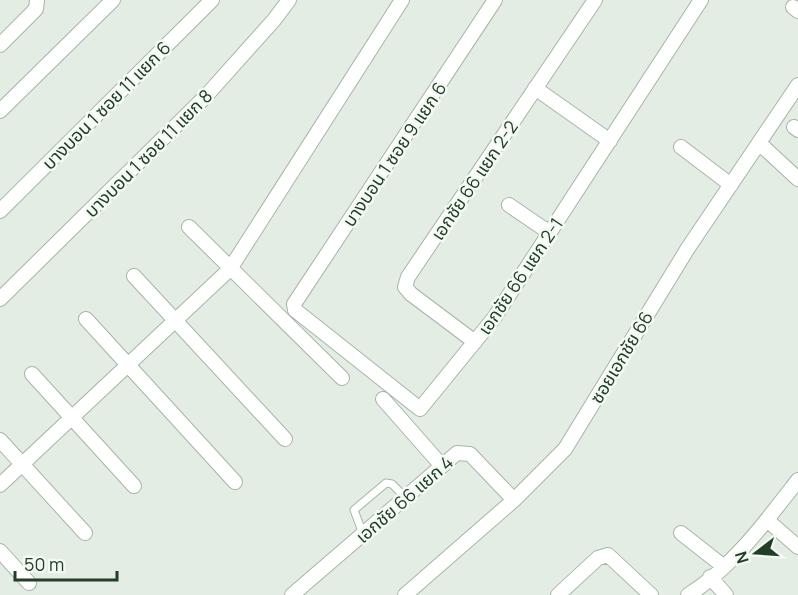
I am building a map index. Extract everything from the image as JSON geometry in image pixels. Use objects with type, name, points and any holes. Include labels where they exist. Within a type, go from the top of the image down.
[{"type":"street","points":[[0,45],[36,9],[37,0]]},
{"type":"street","points":[[0,111],[113,0]]},
{"type":"street","name":"บางบอน 1 ซอย 11 แยก 6","points":[[0,211],[212,0]]},
{"type":"street","name":"บางบอน 1 ซอย 11 แยก 8","points":[[0,299],[206,96],[289,0]]},
{"type":"street","points":[[0,485],[230,269],[402,0]]},
{"type":"street","name":"บางบอน 1 ซอย 9 แยก 6","points":[[293,307],[309,279],[404,141],[495,0]]},
{"type":"street","name":"เอกชัย 66 แยก 2-2","points":[[475,342],[411,294],[405,287],[408,277],[594,0]]},
{"type":"street","name":"เอกชัย 66 แยก 2-1","points":[[293,307],[420,409],[475,342],[550,233],[701,0]]},
{"type":"street","name":"ซอยเอกชัย 66","points":[[405,595],[514,500],[565,449],[688,248],[798,85]]},
{"type":"street","points":[[535,88],[610,141]]},
{"type":"street","points":[[759,143],[798,179]]},
{"type":"street","points":[[681,147],[731,185]]},
{"type":"street","points":[[509,204],[550,233]]},
{"type":"street","points":[[189,227],[342,378]]},
{"type":"street","points":[[134,276],[285,439]]},
{"type":"street","points":[[86,319],[235,482]]},
{"type":"street","points":[[32,374],[134,486]]},
{"type":"street","points":[[383,399],[442,466]]},
{"type":"street","points":[[0,440],[85,533]]},
{"type":"street","name":"เอกชัย 66 แยก 4","points":[[292,595],[457,453],[470,454],[514,500]]},
{"type":"street","points":[[688,595],[723,566],[767,520],[798,480]]},
{"type":"street","points":[[767,520],[798,547]]},
{"type":"street","points":[[681,533],[723,566]]},
{"type":"street","points":[[0,551],[29,583]]},
{"type":"street","points":[[558,595],[598,558],[609,555],[651,595]]},
{"type":"street","points":[[710,577],[726,595]]},
{"type":"lane","points":[[363,535],[354,510],[380,486],[386,483],[392,484],[406,498]]}]
